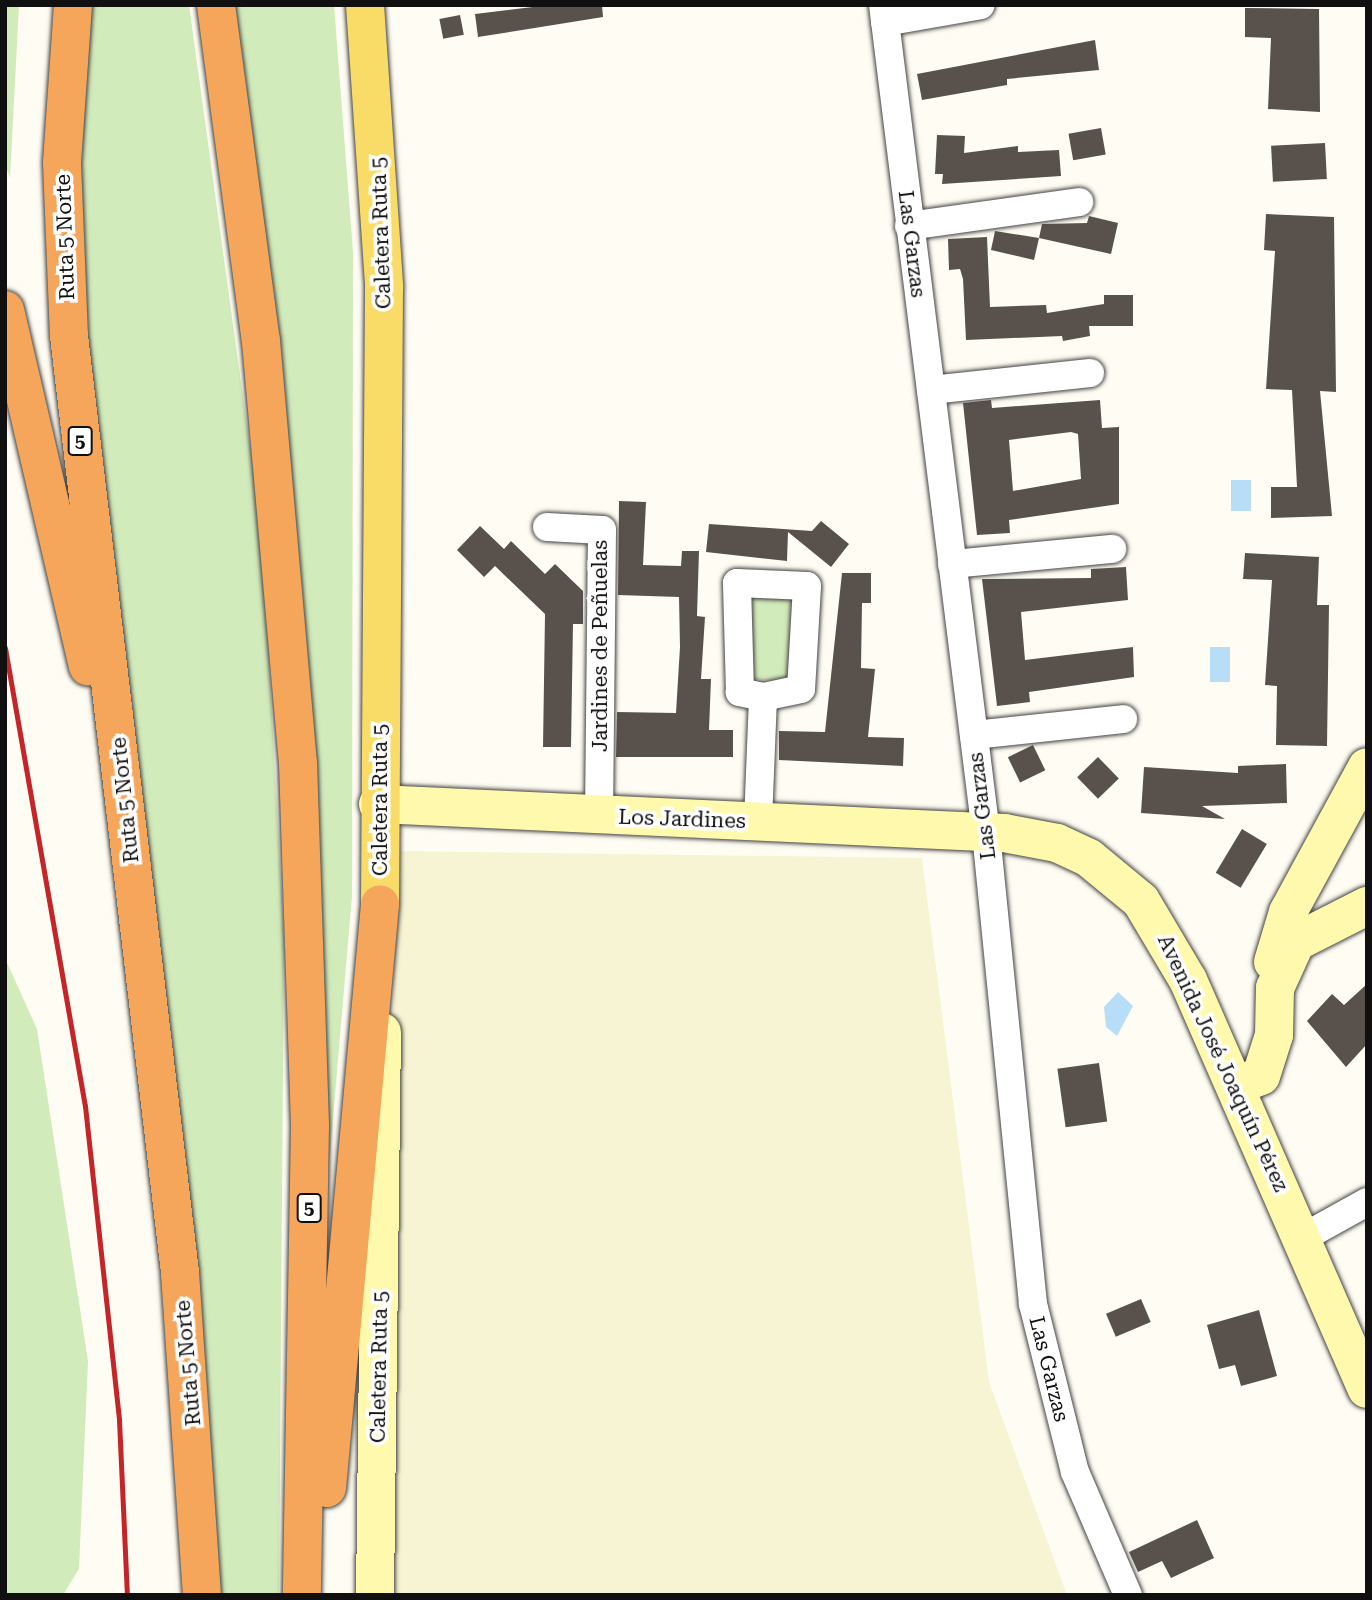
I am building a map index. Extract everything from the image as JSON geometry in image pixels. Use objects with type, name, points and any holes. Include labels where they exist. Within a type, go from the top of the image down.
[{"type":"highway","name":"Ruta 5 Norte","points":[[73,5],[62,163],[69,336],[180,1273],[202,1595]]},
{"type":"highway","name":"5","points":[[216,5],[261,341],[298,764],[310,1126],[302,1595]]},
{"type":"highway","points":[[5,310],[133,875]]},
{"type":"highway","points":[[319,1595],[380,904]]},
{"type":"main road","name":"Caletera Ruta 5","points":[[365,5],[384,287],[378,804],[384,1111],[375,1595]]},
{"type":"main road","points":[[1237,1086],[1261,1076],[1274,1035],[1280,933],[1367,767]]},
{"type":"main road","name":"Los Jardines","points":[[378,804],[986,833]]},
{"type":"main road","name":"Avenida José Joaquín Pérez","points":[[986,833],[1057,843],[1130,889],[1169,944],[1237,1086],[1367,1389]]},
{"type":"main road","points":[[1275,988],[1285,958],[1307,931],[1367,906]]},
{"type":"street","points":[[884,14],[981,5]]},
{"type":"street","name":"Las Garzas","points":[[884,14],[986,833],[1037,1326],[1075,1472],[1128,1595]]},
{"type":"street","points":[[909,226],[1079,202]]},
{"type":"street","points":[[931,390],[1090,373]]},
{"type":"street","name":"Jardines de Peñuelas","points":[[547,527],[602,530],[599,816]]},
{"type":"street","points":[[952,564],[1112,549]]},
{"type":"street","points":[[758,822],[763,697]]},
{"type":"street","points":[[974,735],[1123,719]]},
{"type":"street","points":[[1304,1237],[1367,1202]]},
{"type":"shaded area","points":[[395,851],[922,858],[989,1382],[1067,1595],[390,1595]]},
{"type":"green space","points":[[5,5],[19,5],[10,178],[5,164]]},
{"type":"green space","points":[[84,5],[189,5],[262,535],[284,936],[279,1595],[220,1595],[203,1355],[72,196]]},
{"type":"green space","points":[[229,5],[334,5],[353,252],[352,896],[323,1236]]},
{"type":"green space","points":[[752,592],[787,594],[794,603],[793,674],[785,681],[749,679]]},
{"type":"green space","points":[[5,958],[37,1029],[88,1361],[79,1569],[63,1595],[5,1595]]},
{"type":"water","points":[[1231,480],[1251,480],[1251,511],[1231,511]]},
{"type":"water","points":[[1210,647],[1230,647],[1230,682],[1210,682]]},
{"type":"water","points":[[1118,992],[1133,1006],[1117,1036],[1106,1027],[1104,1007]]},
{"type":"building","points":[[549,5],[602,5],[603,17],[478,37],[475,14]]},
{"type":"building","points":[[1245,8],[1319,9],[1320,112],[1268,109],[1271,38],[1245,37]]},
{"type":"building","points":[[460,15],[464,35],[443,39],[439,19]]},
{"type":"building","points":[[1095,40],[1099,70],[1007,79],[1007,85],[922,100],[917,74]]},
{"type":"building","points":[[1101,128],[1106,155],[1073,160],[1069,134]]},
{"type":"building","points":[[937,135],[965,136],[964,153],[1018,146],[1018,152],[1059,150],[1061,176],[942,184],[943,174],[935,174]]},
{"type":"building","points":[[1325,143],[1327,179],[1273,182],[1271,146]]},
{"type":"building","points":[[1266,214],[1334,217],[1336,392],[1320,391],[1332,516],[1271,518],[1271,487],[1297,487],[1292,390],[1266,389],[1275,251],[1264,250]]},
{"type":"building","points":[[1089,216],[1118,223],[1111,254],[1039,238],[1042,224],[1087,223]]},
{"type":"building","points":[[995,231],[1039,238],[1034,260],[991,250]]},
{"type":"building","points":[[987,237],[990,307],[1046,305],[1047,313],[1104,304],[1104,295],[1133,295],[1133,326],[1089,326],[1090,336],[1063,341],[1062,336],[966,340],[963,279],[960,269],[949,270],[948,239]]},
{"type":"building","points":[[991,400],[992,408],[1100,400],[1102,428],[1119,427],[1119,504],[1009,520],[1010,533],[977,535],[963,403]],"holes":[[[1071,432],[1078,434],[1081,479],[1013,491],[1009,440]]]},
{"type":"building","points":[[619,501],[646,502],[643,565],[681,566],[682,551],[699,551],[697,616],[705,617],[701,679],[711,679],[709,730],[733,730],[733,757],[616,757],[617,712],[676,713],[680,647],[679,597],[618,595]]},
{"type":"building","points":[[821,521],[849,544],[831,567],[788,532],[787,561],[706,552],[709,524],[812,531]]},
{"type":"building","points":[[480,526],[504,549],[511,541],[545,574],[555,564],[583,591],[583,624],[573,624],[571,747],[543,747],[545,614],[495,566],[484,577],[457,550]]},
{"type":"building","points":[[1245,553],[1319,557],[1317,605],[1329,605],[1327,746],[1276,745],[1277,686],[1265,685],[1272,580],[1243,579]]},
{"type":"building","points":[[1126,567],[1128,600],[1021,612],[1025,660],[1133,647],[1134,677],[1029,692],[1030,702],[997,706],[982,579],[1091,578],[1091,569]]},
{"type":"building","points":[[842,573],[871,573],[871,603],[862,603],[861,668],[875,669],[868,737],[904,738],[903,766],[779,760],[779,731],[825,732]]},
{"type":"building","points":[[1033,745],[1045,770],[1020,782],[1008,757]]},
{"type":"building","points":[[1098,757],[1119,779],[1098,799],[1077,777]]},
{"type":"building","points":[[1286,764],[1287,803],[1202,806],[1225,819],[1141,813],[1144,767],[1238,773],[1238,766]]},
{"type":"building","points":[[1242,829],[1267,844],[1241,888],[1216,873]]},
{"type":"building","points":[[1367,984],[1367,1044],[1346,1067],[1307,1021],[1332,994],[1344,1005]]},
{"type":"building","points":[[1099,1063],[1107,1121],[1066,1127],[1057,1069]]},
{"type":"building","points":[[1141,1299],[1151,1322],[1116,1337],[1106,1314]]},
{"type":"building","points":[[1259,1310],[1277,1376],[1241,1386],[1235,1365],[1219,1369],[1207,1325]]},
{"type":"building","points":[[1197,1520],[1214,1558],[1171,1578],[1162,1561],[1138,1572],[1129,1552]]},
{"type":"railway","points":[[5,648],[85,1106],[119,1420],[127,1595]]}]
